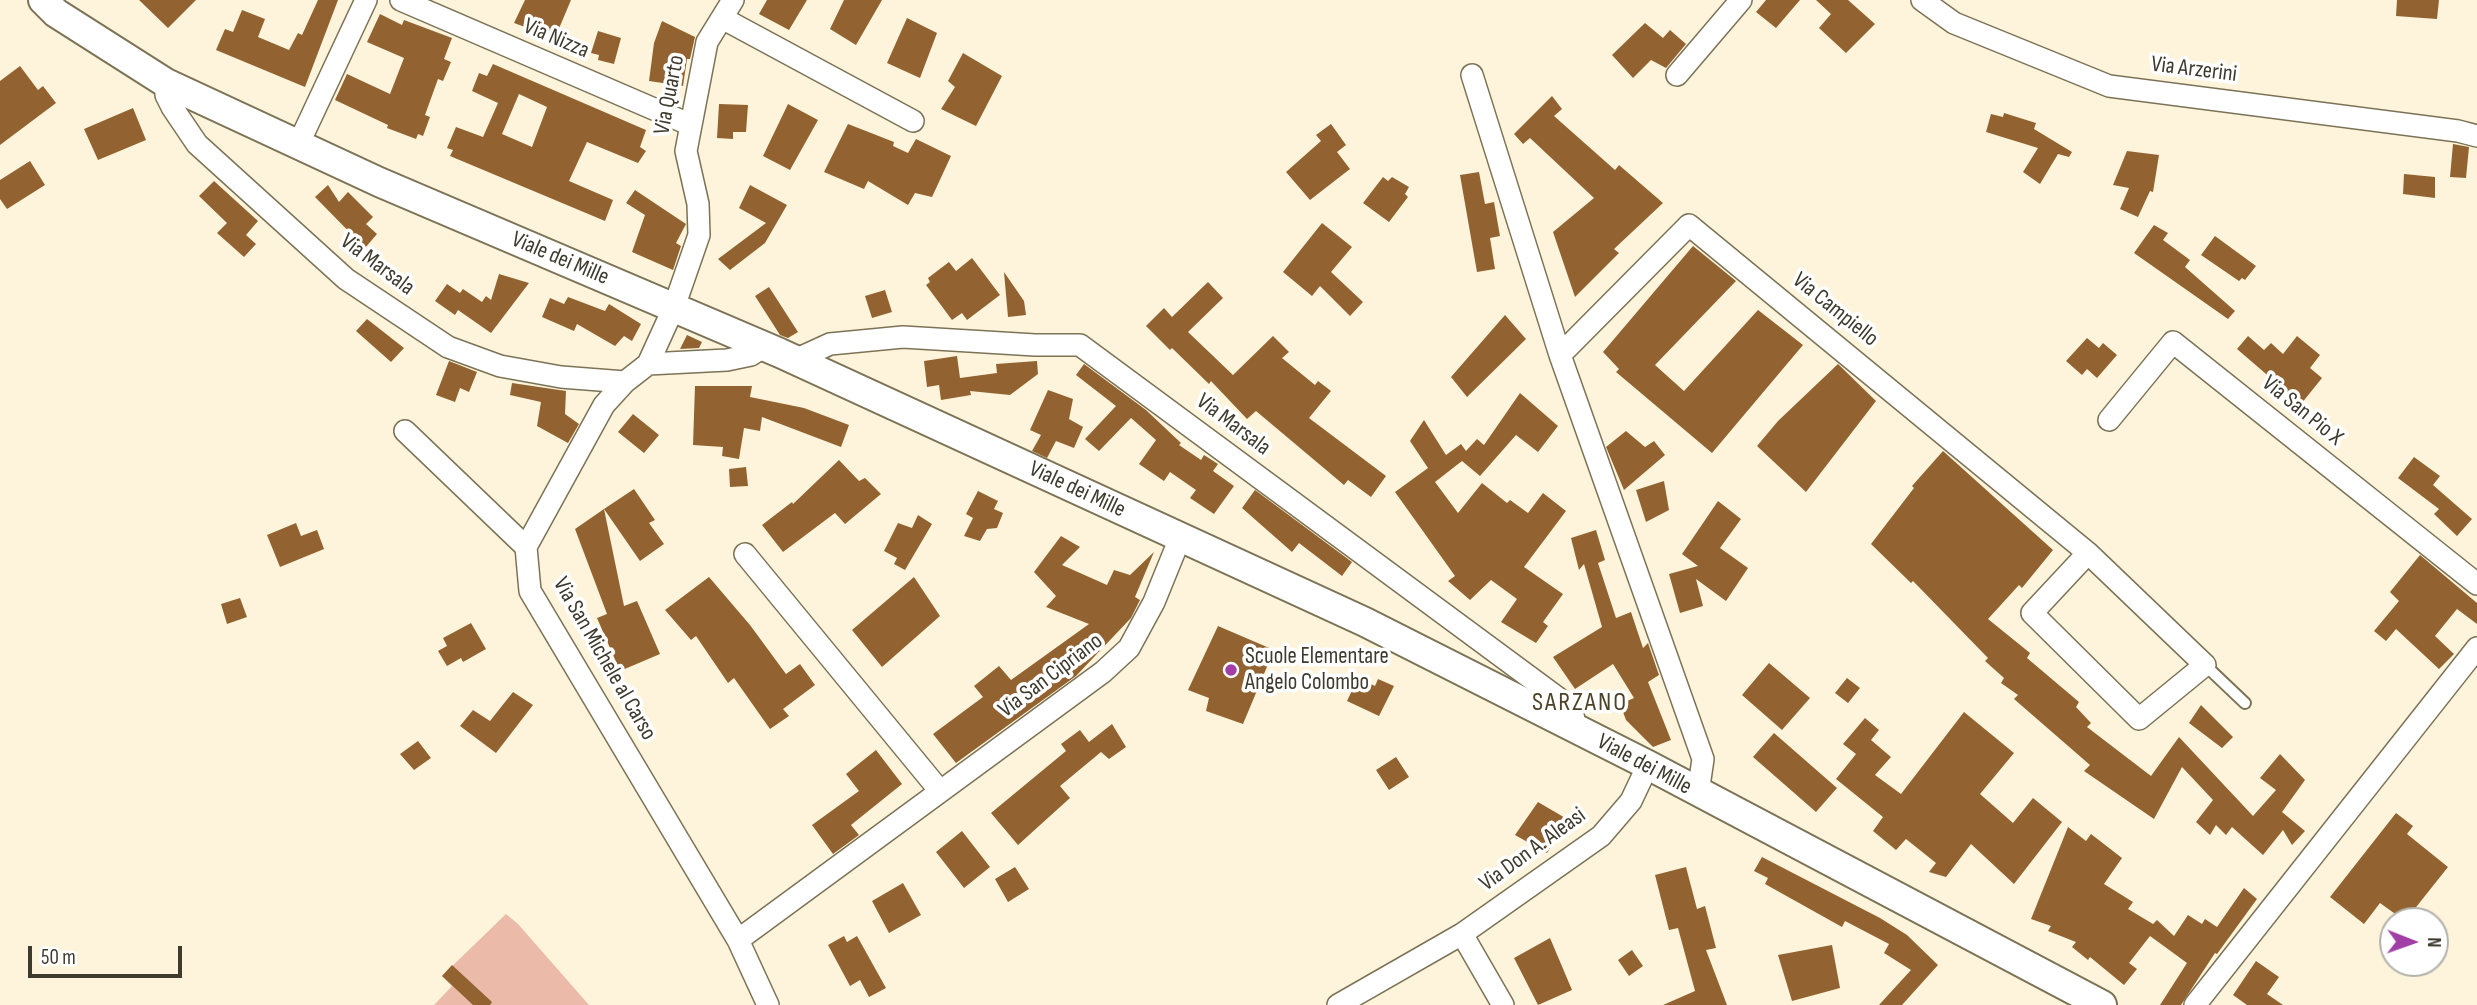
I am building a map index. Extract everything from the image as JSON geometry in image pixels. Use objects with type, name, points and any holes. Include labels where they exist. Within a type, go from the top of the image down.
[{"type":"main road","name":"Viale dei Mille","points":[[43,0],[56,13],[166,83],[299,145],[765,346],[1365,622],[1648,765],[2068,998],[2102,1005]]},
{"type":"street","points":[[299,145],[366,0]]},
{"type":"street","name":"Via Nizza","points":[[401,0],[691,125]]},
{"type":"street","points":[[1677,75],[1741,0]]},
{"type":"street","name":"Via Arzerini","points":[[1922,0],[1954,23],[2109,86],[2477,136]]},
{"type":"street","name":"Via Quarto","points":[[674,307],[699,235],[698,204],[686,151],[707,42],[727,9],[913,121]]},
{"type":"street","points":[[1472,75],[1560,355],[1703,759],[1698,793]]},
{"type":"street","name":"Via Marsala","points":[[166,83],[166,95],[172,107],[197,144],[346,279],[449,347],[500,366],[561,377],[625,382]]},
{"type":"street","name":"Via Campiello","points":[[1560,355],[1689,225],[2088,553],[2205,664]]},
{"type":"street","points":[[405,431],[526,547],[604,405],[625,382],[649,365],[674,307]]},
{"type":"street","name":"Via Marsala","points":[[795,360],[830,344],[903,337],[1080,345],[1566,704],[1573,715],[1576,728]]},
{"type":"street","name":"Via San Pio X","points":[[2109,421],[2173,342],[2477,584]]},
{"type":"street","points":[[649,365],[727,360],[751,355],[765,346]]},
{"type":"street","name":"Via San Cipriano","points":[[738,940],[1103,672],[1129,648],[1154,602],[1180,538]]},
{"type":"street","name":"Via San Michele al Carso","points":[[526,547],[530,591],[738,940],[768,1005]]},
{"type":"street","points":[[2088,553],[2032,613],[2139,719],[2205,664]]},
{"type":"street","points":[[745,554],[940,791]]},
{"type":"street","points":[[2195,1005],[2477,648]]},
{"type":"street","name":"Via Don A. Aleasi","points":[[1338,1005],[1462,934],[1601,836],[1631,801],[1648,765]]},
{"type":"street","points":[[1462,934],[1503,1005]]},
{"type":"lane","points":[[2205,664],[2245,702]]},
{"type":"shaded area","points":[[506,914],[518,924],[589,1005],[434,1005],[452,986],[442,976]]},
{"type":"building","points":[[139,0],[196,0],[168,28]]},
{"type":"building","points":[[318,0],[338,0],[305,87],[216,50],[225,29],[233,32],[242,10],[265,19],[258,37],[289,50],[298,33],[302,35]]},
{"type":"building","points":[[525,0],[571,0],[555,38],[514,23]]},
{"type":"building","points":[[767,0],[807,0],[789,30],[759,14]]},
{"type":"building","points":[[844,0],[882,0],[856,45],[830,29]]},
{"type":"building","points":[[1766,0],[1800,0],[1776,28],[1756,12]]},
{"type":"building","points":[[1816,0],[1848,0],[1875,24],[1846,53],[1819,28],[1831,14]]},
{"type":"building","points":[[2397,0],[2439,0],[2437,19],[2396,16]]},
{"type":"building","points":[[380,14],[402,25],[404,20],[452,38],[444,59],[451,62],[443,81],[438,79],[425,115],[430,117],[423,136],[418,134],[416,139],[387,128],[388,125],[335,100],[347,74],[390,94],[404,58],[367,42]]},
{"type":"building","points":[[907,18],[937,33],[920,78],[887,63]]},
{"type":"building","points":[[662,21],[695,37],[690,59],[687,59],[683,86],[649,81],[654,43]]},
{"type":"building","points":[[1645,23],[1663,38],[1670,30],[1686,44],[1666,68],[1651,60],[1633,78],[1612,55]]},
{"type":"building","points":[[598,31],[621,38],[614,64],[598,60],[599,55],[591,53]]},
{"type":"building","points":[[963,53],[1002,76],[976,126],[941,109],[955,87],[948,81]]},
{"type":"building","points":[[493,64],[646,130],[640,147],[646,151],[638,163],[587,142],[569,181],[613,200],[605,221],[450,156],[453,150],[447,148],[456,127],[483,137],[498,103],[472,91],[479,73],[487,76]],"holes":[[[519,94],[547,107],[532,147],[502,134]]]},
{"type":"building","points":[[20,66],[38,90],[43,86],[56,103],[0,145],[0,81]]},
{"type":"building","points":[[1552,96],[1562,109],[1554,116],[1615,170],[1619,165],[1663,203],[1614,249],[1619,253],[1575,297],[1553,232],[1594,198],[1530,138],[1523,144],[1514,134]]},
{"type":"building","points":[[719,104],[748,105],[746,132],[733,132],[733,139],[717,138]]},
{"type":"building","points":[[788,104],[818,120],[790,170],[763,156]]},
{"type":"building","points":[[133,108],[146,140],[98,160],[84,129]]},
{"type":"building","points":[[2004,113],[2036,123],[2034,129],[2072,152],[2069,157],[2058,154],[2040,184],[2023,172],[2038,148],[1986,132],[1991,114],[2003,117]]},
{"type":"building","points":[[848,124],[894,142],[893,146],[908,153],[916,139],[951,156],[932,197],[915,193],[908,205],[868,181],[864,189],[824,172]]},
{"type":"building","points":[[1331,124],[1346,145],[1337,152],[1350,169],[1310,200],[1286,172],[1321,141],[1316,135]]},
{"type":"building","points":[[2453,144],[2469,147],[2466,178],[2450,177]]},
{"type":"building","points":[[2127,151],[2159,155],[2153,192],[2150,191],[2138,217],[2120,209],[2129,188],[2113,185]]},
{"type":"building","points":[[30,161],[45,185],[7,209],[0,199],[0,180]]},
{"type":"building","points":[[1479,172],[1485,204],[1494,202],[1500,236],[1490,238],[1495,269],[1477,272],[1460,175]]},
{"type":"building","points":[[2404,174],[2435,177],[2435,198],[2403,194]]},
{"type":"building","points":[[1383,177],[1388,181],[1392,177],[1409,187],[1405,194],[1408,197],[1389,222],[1363,203]]},
{"type":"building","points":[[214,181],[258,221],[246,235],[256,244],[244,257],[217,233],[227,223],[199,196]]},
{"type":"building","points":[[328,185],[339,202],[348,192],[373,217],[366,224],[377,234],[365,248],[315,197]]},
{"type":"building","points":[[750,185],[787,205],[765,243],[730,270],[718,259],[766,223],[739,208]]},
{"type":"building","points":[[635,190],[686,224],[676,243],[681,246],[673,270],[632,252],[645,215],[626,203]]},
{"type":"building","points":[[1322,223],[1352,247],[1331,272],[1363,302],[1350,316],[1320,286],[1312,296],[1283,272]]},
{"type":"building","points":[[2154,225],[2168,233],[2163,240],[2190,260],[2185,267],[2235,311],[2228,319],[2134,253]]},
{"type":"building","points":[[2215,236],[2256,266],[2245,280],[2242,278],[2239,281],[2201,255]]},
{"type":"building","points":[[1693,246],[1736,281],[1655,365],[1684,391],[1758,310],[1803,345],[1712,453],[1616,372],[1619,369],[1603,352]]},
{"type":"building","points":[[972,258],[1000,295],[967,320],[962,313],[952,320],[926,285],[930,282],[928,278],[949,262],[956,271]]},
{"type":"building","points":[[1004,272],[1024,301],[1026,315],[1008,317]]},
{"type":"building","points":[[499,274],[529,283],[491,333],[458,310],[455,315],[435,301],[447,284],[460,293],[463,289],[482,302],[486,296],[491,300]]},
{"type":"building","points":[[1208,282],[1223,298],[1188,332],[1233,375],[1273,336],[1289,352],[1282,358],[1315,385],[1318,381],[1331,391],[1309,418],[1386,476],[1371,497],[1348,480],[1344,485],[1256,411],[1247,419],[1211,381],[1209,384],[1146,326],[1164,308],[1172,317]]},
{"type":"building","points":[[769,287],[798,332],[788,338],[780,335],[755,296]]},
{"type":"building","points":[[885,290],[892,312],[872,318],[865,296]]},
{"type":"building","points":[[568,297],[605,311],[609,304],[641,324],[632,341],[624,336],[615,346],[577,324],[574,331],[542,317],[550,298],[564,304]]},
{"type":"building","points":[[1505,315],[1526,339],[1467,397],[1451,377]]},
{"type":"building","points":[[367,319],[404,348],[391,362],[356,331]]},
{"type":"building","points":[[687,335],[702,342],[699,348],[680,349]]},
{"type":"building","points":[[2248,336],[2264,350],[2271,343],[2283,354],[2297,336],[2320,355],[2310,368],[2322,378],[2301,404],[2237,349]]},
{"type":"building","points":[[2087,338],[2099,348],[2103,343],[2117,355],[2097,378],[2087,369],[2082,375],[2066,361]]},
{"type":"building","points":[[957,356],[960,378],[997,373],[996,364],[1037,361],[1038,374],[1010,395],[970,391],[971,395],[941,400],[939,385],[927,387],[924,361]]},
{"type":"building","points":[[449,361],[477,372],[469,392],[460,388],[455,402],[436,395]]},
{"type":"building","points":[[1084,364],[1146,410],[1181,443],[1179,445],[1201,460],[1204,455],[1218,464],[1213,471],[1234,486],[1214,514],[1190,498],[1196,490],[1170,472],[1164,481],[1139,464],[1156,440],[1131,418],[1099,451],[1085,439],[1116,406],[1076,375]]},
{"type":"building","points":[[1838,364],[1876,401],[1806,492],[1757,446],[1778,421]]},
{"type":"building","points":[[512,383],[566,391],[565,414],[579,424],[568,443],[537,426],[541,402],[510,395]]},
{"type":"building","points":[[695,386],[752,386],[750,397],[804,408],[849,425],[841,447],[762,417],[760,431],[744,428],[739,459],[722,456],[723,447],[693,445]]},
{"type":"building","points":[[1048,390],[1073,399],[1069,419],[1083,427],[1074,448],[1056,441],[1047,458],[1032,451],[1041,435],[1030,430]]},
{"type":"building","points":[[1520,393],[1558,426],[1538,452],[1516,435],[1480,476],[1462,461],[1435,482],[1458,513],[1482,483],[1507,503],[1510,500],[1528,513],[1543,493],[1566,511],[1524,567],[1563,594],[1543,622],[1548,626],[1536,643],[1501,622],[1517,599],[1491,580],[1470,600],[1448,581],[1455,576],[1395,492],[1428,468],[1410,441],[1424,420],[1446,455],[1461,444],[1466,451],[1477,439],[1484,445]]},
{"type":"building","points":[[633,414],[659,435],[644,453],[618,432]]},
{"type":"building","points":[[1626,431],[1645,447],[1654,441],[1665,455],[1624,490],[1606,447]]},
{"type":"building","points":[[1943,451],[2053,550],[2022,588],[2019,585],[1988,619],[2030,653],[2027,658],[2079,702],[2076,707],[2091,723],[2087,727],[2151,776],[2179,737],[2253,816],[2276,790],[2260,778],[2280,754],[2305,780],[2282,812],[2305,831],[2292,845],[2283,830],[2263,855],[2232,827],[2226,835],[2216,825],[2210,835],[2196,822],[2213,800],[2182,767],[2154,819],[2084,771],[2090,765],[2014,699],[2018,695],[2001,683],[2004,678],[1985,661],[1988,658],[1913,581],[1911,583],[1871,544],[1914,488],[1912,486]]},
{"type":"building","points":[[2414,457],[2440,476],[2433,485],[2472,519],[2457,536],[2434,514],[2439,509],[2398,478]]},
{"type":"building","points":[[839,460],[859,481],[865,478],[881,494],[845,524],[835,513],[783,552],[762,525],[792,502],[793,504]]},
{"type":"building","points":[[746,467],[748,486],[730,487],[729,469]]},
{"type":"building","points":[[1664,481],[1669,510],[1646,522],[1636,490]]},
{"type":"building","points":[[634,489],[655,520],[649,523],[664,544],[640,561],[604,509]]},
{"type":"building","points":[[1255,490],[1352,562],[1342,576],[1299,543],[1292,552],[1242,508]]},
{"type":"building","points":[[978,491],[998,501],[994,509],[1003,513],[997,528],[987,529],[980,541],[964,536],[973,518],[966,514]]},
{"type":"building","points":[[1718,501],[1741,519],[1720,548],[1748,568],[1726,601],[1696,579],[1703,606],[1680,613],[1669,574],[1698,566],[1682,554]]},
{"type":"building","points":[[604,509],[624,606],[637,601],[660,654],[620,671],[597,618],[607,614],[575,529]]},
{"type":"building","points":[[918,515],[932,524],[905,570],[894,564],[897,558],[884,551],[898,523],[912,528]]},
{"type":"building","points":[[296,523],[301,536],[317,530],[324,549],[280,567],[267,535]]},
{"type":"building","points":[[1596,530],[1605,560],[1598,563],[1616,618],[1631,612],[1643,648],[1648,643],[1659,675],[1648,682],[1671,740],[1653,747],[1626,720],[1620,704],[1634,698],[1613,664],[1575,689],[1553,657],[1602,627],[1584,564],[1579,570],[1571,538]]},
{"type":"building","points":[[1061,536],[1080,547],[1062,565],[1107,585],[1114,570],[1130,575],[1154,552],[1135,597],[1140,600],[1131,618],[1076,676],[956,763],[933,734],[983,697],[974,686],[999,666],[1011,680],[1089,624],[1046,607],[1056,596],[1034,572]]},
{"type":"building","points":[[2420,555],[2477,603],[2477,624],[2457,609],[2435,636],[2454,654],[2439,669],[2396,629],[2386,641],[2374,631],[2399,601],[2390,592]]},
{"type":"building","points":[[709,577],[750,625],[786,674],[800,664],[815,685],[783,709],[789,716],[770,729],[734,678],[728,683],[696,636],[691,640],[665,610]]},
{"type":"building","points":[[914,577],[940,616],[882,667],[852,630]]},
{"type":"building","points":[[240,598],[247,617],[227,624],[221,604]]},
{"type":"building","points":[[471,623],[486,649],[463,662],[461,658],[447,666],[438,651],[447,646],[443,638]]},
{"type":"building","name":"Scuole Elementare Angelo Colombo","points":[[1218,626],[1274,650],[1243,724],[1206,711],[1209,698],[1188,690]]},
{"type":"building","points":[[1769,663],[1810,698],[1782,730],[1742,695]]},
{"type":"building","points":[[1358,678],[1375,686],[1378,679],[1394,686],[1379,716],[1347,701]]},
{"type":"building","points":[[1847,678],[1860,688],[1848,703],[1835,693]]},
{"type":"building","points":[[513,692],[533,705],[496,753],[460,726],[473,710],[490,721]]},
{"type":"building","points":[[2201,705],[2233,737],[2222,748],[2189,723]]},
{"type":"building","points":[[1964,712],[2014,753],[1980,794],[2013,823],[2033,798],[2062,822],[2014,884],[1971,844],[1946,877],[1929,872],[1936,863],[1906,839],[1896,850],[1873,831],[1883,817],[1836,779],[1856,754],[1843,744],[1865,718],[1879,730],[1871,740],[1891,757],[1875,775],[1901,794]]},
{"type":"building","points":[[1112,724],[1126,747],[1109,759],[1101,752],[1060,786],[1070,798],[1018,845],[991,813],[1066,751],[1061,744],[1080,730],[1089,742]]},
{"type":"building","points":[[1774,733],[1837,788],[1816,812],[1753,757]]},
{"type":"building","points":[[418,741],[431,758],[414,770],[400,754]]},
{"type":"building","points":[[876,750],[902,784],[851,825],[859,835],[833,854],[812,825],[859,791],[846,774]]},
{"type":"building","points":[[1396,757],[1409,777],[1389,790],[1376,770]]},
{"type":"building","points":[[1538,802],[1567,819],[1547,853],[1515,835]]},
{"type":"building","points":[[2396,813],[2413,826],[2407,834],[2448,867],[2416,907],[2386,907],[2380,903],[2364,924],[2330,897]]},
{"type":"building","points":[[2068,827],[2086,841],[2091,834],[2122,858],[2104,884],[2133,902],[2128,909],[2153,924],[2157,920],[2174,936],[2188,915],[2202,924],[2205,919],[2217,927],[2244,888],[2257,899],[2217,954],[2215,953],[2181,1005],[2160,1005],[2187,963],[2150,936],[2129,963],[2137,969],[2124,985],[2090,957],[2088,960],[2072,947],[2076,942],[2048,931],[2051,926],[2031,919]]},
{"type":"building","points":[[962,831],[990,867],[964,888],[936,852]]},
{"type":"building","points":[[1762,857],[1880,918],[1907,935],[1938,965],[1902,1005],[1879,1005],[1911,970],[1884,953],[1889,944],[1845,921],[1842,927],[1765,884],[1768,878],[1754,871]]},
{"type":"building","points":[[1015,867],[1029,889],[1008,902],[995,879]]},
{"type":"building","points":[[1686,867],[1697,909],[1705,906],[1716,948],[1706,950],[1727,1005],[1663,1005],[1695,991],[1678,928],[1669,930],[1655,875]]},
{"type":"building","points":[[903,883],[921,915],[889,933],[872,901]]},
{"type":"building","points":[[844,936],[847,942],[857,936],[886,988],[869,997],[860,980],[850,986],[828,945]]},
{"type":"building","points":[[1550,938],[1572,990],[1538,1005],[1514,958]]},
{"type":"building","points":[[1832,945],[1840,988],[1792,1001],[1778,955]]},
{"type":"building","points":[[1632,950],[1643,966],[1629,976],[1618,960]]},
{"type":"building","points":[[2256,961],[2279,977],[2267,994],[2283,1005],[2247,1005],[2233,995]]},
{"type":"building","points":[[452,965],[492,1002],[490,1005],[473,1005],[442,976]]},
{"type":"place","name":"Scuole Elementare Angelo Colombo","points":[[1231,670]]},
{"type":"district","name":"SARZANO","points":[[1580,703]]}]
